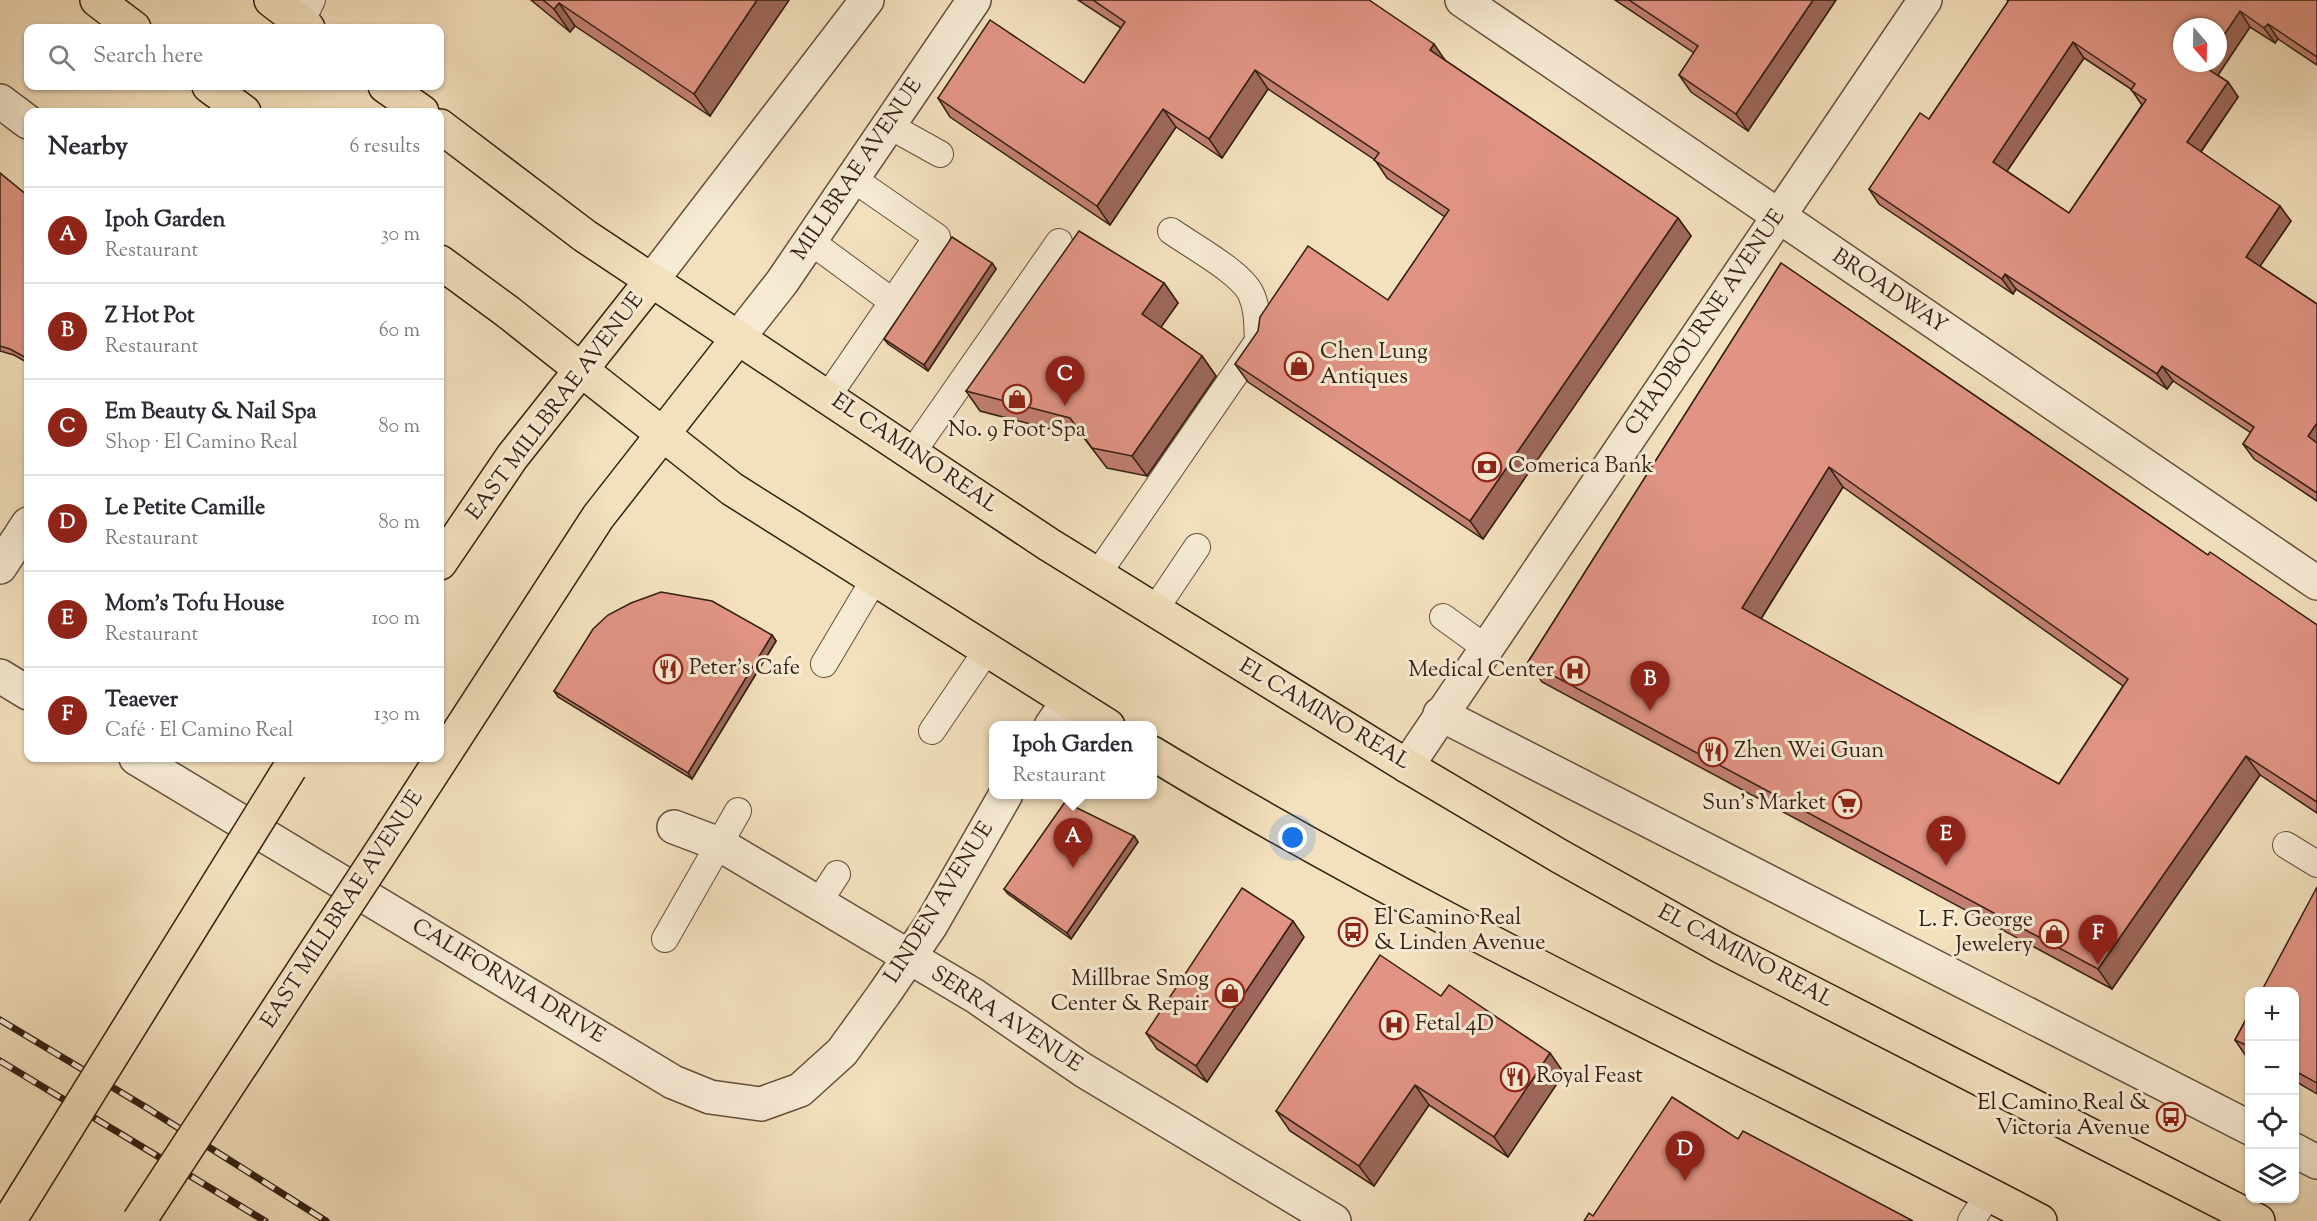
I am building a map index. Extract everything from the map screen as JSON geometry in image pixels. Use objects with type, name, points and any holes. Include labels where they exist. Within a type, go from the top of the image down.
[{"type":"main road","points":[[97,0],[129,24]]},
{"type":"main road","points":[[271,0],[307,17]]},
{"type":"main road","points":[[214,90],[239,108]]},
{"type":"main road","points":[[391,90],[416,108]]},
{"type":"main road","name":"EL CAMINO REAL","points":[[444,129],[585,236],[912,453],[1154,611],[1407,765],[1561,857],[1724,948],[2258,1221]]},
{"type":"main road","points":[[444,265],[732,489],[987,650],[1060,713],[1090,721]]},
{"type":"main road","name":"EAST MILLBRAE AVENUE","points":[[444,557],[512,458],[651,280]]},
{"type":"main road","name":"EAST MILLBRAE AVENUE","points":[[444,755],[598,517],[738,338]]},
{"type":"main road","points":[[1157,756],[1378,883],[1510,953],[2040,1221]]},
{"type":"main road","name":"EAST MILLBRAE AVENUE","points":[[139,1221],[439,762]]},
{"type":"main road","points":[[9,1221],[294,763]]},
{"type":"street","points":[[651,280],[867,0]]},
{"type":"street","name":"MILLBRAE AVENUE","points":[[738,338],[782,282],[974,0]]},
{"type":"street","name":"BROADWAY","points":[[1462,0],[2317,582]]},
{"type":"street","name":"CHADBOURNE AVENUE","points":[[1407,765],[1925,0]]},
{"type":"street","points":[[0,101],[24,119]]},
{"type":"street","points":[[0,567],[24,530]]},
{"type":"street","points":[[0,676],[24,691]]},
{"type":"street","points":[[1440,714],[2245,1125]]},
{"type":"street","name":"CALIFORNIA DRIVE","points":[[143,762],[673,1082],[710,1097],[761,1104],[800,1090],[842,1052],[872,1010]]},
{"type":"street","name":"LINDEN AVENUE","points":[[872,1010],[931,925],[1004,799]]},
{"type":"street","name":"SERRA AVENUE","points":[[674,827],[719,844],[975,996],[1083,1070],[1334,1221]]},
{"type":"street","points":[[2299,1152],[2317,1162]]},
{"type":"lane","points":[[888,125],[940,154]]},
{"type":"lane","points":[[828,396],[937,237],[852,178]]},
{"type":"lane","points":[[1097,575],[1258,341],[1257,316],[1252,295],[1244,281],[1171,231]]},
{"type":"lane","points":[[810,241],[893,302]]},
{"type":"lane","points":[[912,453],[1059,242]]},
{"type":"lane","points":[[1154,611],[1197,547]]},
{"type":"lane","points":[[824,664],[874,578]]},
{"type":"lane","points":[[1443,617],[1486,648]]},
{"type":"lane","points":[[932,731],[987,650]]},
{"type":"lane","points":[[665,939],[738,811]]},
{"type":"lane","points":[[2286,845],[2317,864]]},
{"type":"lane","points":[[818,903],[837,874]]},
{"type":"lane","points":[[1971,1221],[1989,1194]]},
{"type":"building","points":[[543,0],[757,0],[694,94],[559,3],[554,9]]},
{"type":"building","points":[[1093,0],[1369,0],[1434,44],[1430,50],[1678,218],[1470,521],[1235,364],[1258,331],[1260,317],[1308,246],[1388,300],[1449,210],[1374,160],[1379,153],[1255,70],[1209,139],[1163,109],[1097,206],[938,98],[990,20],[1084,83],[1125,22]]},
{"type":"building","points":[[1629,0],[1813,0],[1736,114],[1679,75],[1698,46]]},
{"type":"building","points":[[2009,0],[2317,0],[2317,57],[2268,24],[2264,28],[2240,11],[2227,30],[2227,18],[2173,18],[2173,72],[2212,72],[2228,82],[2187,142],[2280,206],[2246,257],[2317,304],[2317,423],[2308,436],[2317,443],[2317,493],[2243,444],[2254,427],[2162,366],[2157,374],[2005,274],[2002,279],[1869,189],[1920,113],[1929,119]],"holes":[[[2073,42],[2135,84],[2131,90],[2146,100],[2069,213],[1993,162]]]},
{"type":"building","points":[[0,173],[24,193],[24,357],[0,346]]},
{"type":"building","points":[[1079,231],[1164,283],[1142,314],[1202,356],[1132,456],[1092,448],[1070,418],[966,391]]},
{"type":"building","points":[[952,237],[992,263],[924,365],[884,339]]},
{"type":"building","points":[[1781,263],[2208,555],[2210,552],[2317,625],[2317,802],[2246,756],[2098,969],[1528,662]],"holes":[[[1829,467],[2128,679],[2059,784],[1742,608]]]},
{"type":"building","name":"Peter's Cafe","points":[[661,592],[712,601],[772,635],[688,773],[554,691],[593,629],[608,615],[631,603]]},
{"type":"building","points":[[1065,802],[1134,836],[1067,933],[1004,889]]},
{"type":"building","points":[[2317,887],[2317,1083],[2299,1073],[2299,987],[2264,987]]},
{"type":"building","name":"Millbrae Smog Center & Repair","points":[[1242,888],[1293,921],[1196,1066],[1146,1033]]},
{"type":"building","points":[[1380,955],[1441,996],[1449,985],[1550,1053],[1494,1137],[1415,1085],[1359,1166],[1276,1111]]},
{"type":"building","points":[[2245,1021],[2245,1045],[2235,1040]]},
{"type":"building","points":[[1672,1097],[1738,1139],[1743,1131],[1913,1221],[1584,1221],[1589,1213],[1593,1216]]},
{"type":"railway","points":[[0,1020],[147,1108],[326,1221]]},
{"type":"railway","points":[[0,1061],[265,1221]]},
{"type":"place","name":"Chen Lung Antiques","points":[[1299,366]]},
{"type":"place","name":"No. 9 Foot Spa","points":[[1017,399]]},
{"type":"place","name":"Em Beauty & Nail Spa","points":[[1065,406]]},
{"type":"place","name":"Comerica Bank","points":[[1487,467]]},
{"type":"place","name":"Peter's Cafe","points":[[668,669]]},
{"type":"place","name":"Medical Center","points":[[1575,671]]},
{"type":"place","name":"Z Hot Pot","points":[[1650,711]]},
{"type":"place","name":"Zhen Wei Guan","points":[[1713,752]]},
{"type":"place","name":"Sun’s Market","points":[[1847,804]]},
{"type":"place","name":"Mom’s Tofu House","points":[[1946,866]]},
{"type":"place","name":"Ipoh Garden","points":[[1073,868]]},
{"type":"place","name":"El Camino Real & Linden Avenue","points":[[1353,932]]},
{"type":"place","name":"L. F. George Jewelery","points":[[2054,934]]},
{"type":"place","name":"Teaever","points":[[2098,965]]},
{"type":"place","name":"Millbrae Smog Center & Repair","points":[[1230,993]]},
{"type":"place","name":"Fetal 4D","points":[[1394,1025]]},
{"type":"place","name":"Royal Feast","points":[[1515,1077]]},
{"type":"place","name":"El Camino Real & Victoria Avenue","points":[[2171,1117]]},
{"type":"place","name":"Le Petite Camille","points":[[1685,1181]]}]
